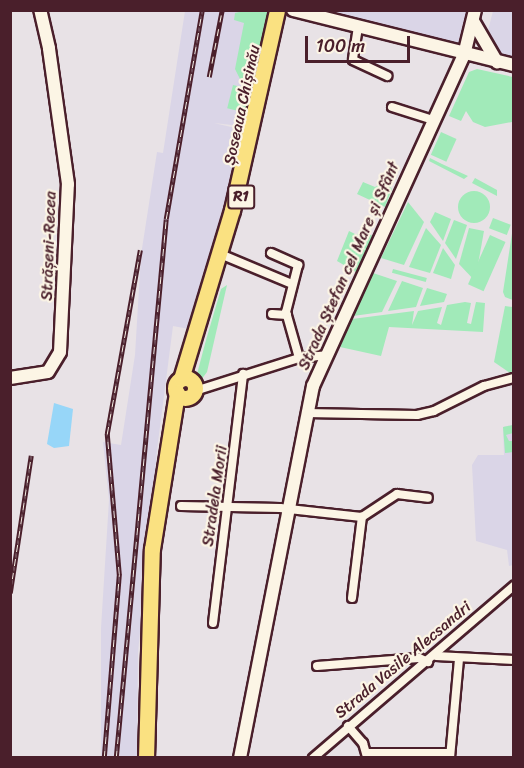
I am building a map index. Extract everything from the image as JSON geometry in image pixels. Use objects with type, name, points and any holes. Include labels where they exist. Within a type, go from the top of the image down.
[{"type":"highway","name":"Șoseaua Chișinău","points":[[186,388],[225,256],[257,131],[277,11]]},
{"type":"highway","points":[[146,758],[151,561],[172,418],[186,388],[232,210],[277,11]]},
{"type":"highway","name":"R1","points":[[154,758],[161,539],[186,388]]},
{"type":"street","name":"Strășeni-Recea","points":[[10,378],[48,372],[60,352],[68,184],[40,10]]},
{"type":"street","points":[[293,10],[464,55],[513,65]]},
{"type":"street","points":[[474,16],[497,62]]},
{"type":"street","name":"Strada Ștefan cel Mare și Sfânt","points":[[240,758],[290,510],[306,413],[326,355],[464,55],[474,16]]},
{"type":"street","points":[[358,27],[353,60],[388,76]]},
{"type":"street","points":[[392,107],[433,120]]},
{"type":"street","points":[[271,253],[298,265],[287,315],[299,358]]},
{"type":"street","points":[[225,256],[292,284]]},
{"type":"street","points":[[272,314],[287,315]]},
{"type":"street","points":[[186,388],[299,358],[326,355]]},
{"type":"street","name":"Stradela Morii","points":[[213,623],[229,508],[243,374]]},
{"type":"street","points":[[306,413],[417,415],[434,411],[484,386],[513,378]]},
{"type":"street","points":[[182,506],[290,510],[362,517],[397,494],[428,498]]},
{"type":"street","points":[[352,598],[362,517]]},
{"type":"street","name":"Strada Vasile Alecsandri","points":[[313,758],[348,726],[436,656],[513,586]]},
{"type":"street","points":[[436,656],[459,659],[513,660]]},
{"type":"street","points":[[317,666],[419,658],[428,662]]},
{"type":"street","points":[[348,726],[367,755],[450,755],[459,659]]},
{"type":"shaded area","points":[[185,11],[268,11],[241,126],[214,123],[244,130],[211,279],[203,279],[189,329],[173,326],[157,450],[138,653],[137,757],[101,758],[101,628],[109,500],[103,442],[121,445],[135,355],[141,255],[157,152],[163,153]]},
{"type":"shaded area","points":[[308,11],[474,11],[457,48]]},
{"type":"shaded area","points":[[493,11],[513,11],[513,60],[482,54]]},
{"type":"shaded area","points":[[513,425],[513,565],[509,566],[507,550],[476,541],[472,465],[478,455],[504,455],[503,427]]},
{"type":"green space","points":[[271,11],[255,85],[240,79],[235,69],[244,23],[234,20],[235,13]]},
{"type":"green space","points":[[477,69],[513,77],[512,122],[485,127],[473,122],[466,111],[461,121],[449,116],[469,72]]},
{"type":"green space","points":[[233,85],[253,90],[248,113],[227,108]]},
{"type":"green space","points":[[441,132],[457,139],[446,162],[431,155]]},
{"type":"green space","points":[[430,158],[468,176],[464,179],[429,161]]},
{"type":"green space","points":[[475,178],[497,190],[497,196],[472,183]]},
{"type":"green space","points":[[384,181],[392,189],[385,207],[357,194],[363,182],[375,187]]},
{"type":"green space","points":[[474,191],[485,196],[490,207],[485,218],[474,223],[463,218],[458,207],[463,196]]},
{"type":"green space","points":[[408,202],[424,222],[404,265],[381,258]]},
{"type":"green space","points":[[435,212],[451,219],[443,241],[430,222]]},
{"type":"green space","points":[[493,218],[511,225],[507,235],[489,228]]},
{"type":"green space","points":[[454,220],[467,225],[456,259],[445,243]]},
{"type":"green space","points":[[513,227],[513,300],[505,297],[503,292]]},
{"type":"green space","points":[[426,228],[441,245],[430,273],[409,267]]},
{"type":"green space","points":[[469,228],[484,231],[475,281],[459,264]]},
{"type":"green space","points":[[360,230],[373,236],[356,272],[337,261],[349,231],[357,235]]},
{"type":"green space","points":[[490,235],[506,242],[484,291],[468,284]]},
{"type":"green space","points":[[443,248],[455,265],[451,279],[433,273]]},
{"type":"green space","points":[[393,269],[427,278],[426,282],[392,273]]},
{"type":"green space","points":[[373,273],[397,281],[382,312],[353,316]]},
{"type":"green space","points":[[402,281],[423,288],[416,307],[388,311]]},
{"type":"green space","points":[[227,285],[207,372],[201,380],[197,374],[206,340],[221,289]]},
{"type":"green space","points":[[427,288],[447,294],[444,302],[420,306]]},
{"type":"green space","points":[[476,302],[485,303],[483,332],[389,327],[381,356],[340,347],[352,319],[414,311],[412,325],[418,311],[442,307],[437,323],[441,325],[447,305],[471,303],[467,323],[471,324]]},
{"type":"green space","points":[[505,306],[513,307],[513,375],[494,362]]},
{"type":"green space","points":[[513,425],[513,433],[506,435],[509,441],[513,441],[513,452],[505,453],[503,427]]},
{"type":"water","points":[[54,403],[73,409],[69,446],[54,448],[47,444]]},
{"type":"railway","points":[[116,758],[166,219],[202,10]]},
{"type":"railway","points":[[209,77],[222,10]]},
{"type":"railway","points":[[104,758],[119,574],[107,434],[140,250]]},
{"type":"railway","points":[[10,593],[31,456]]}]
